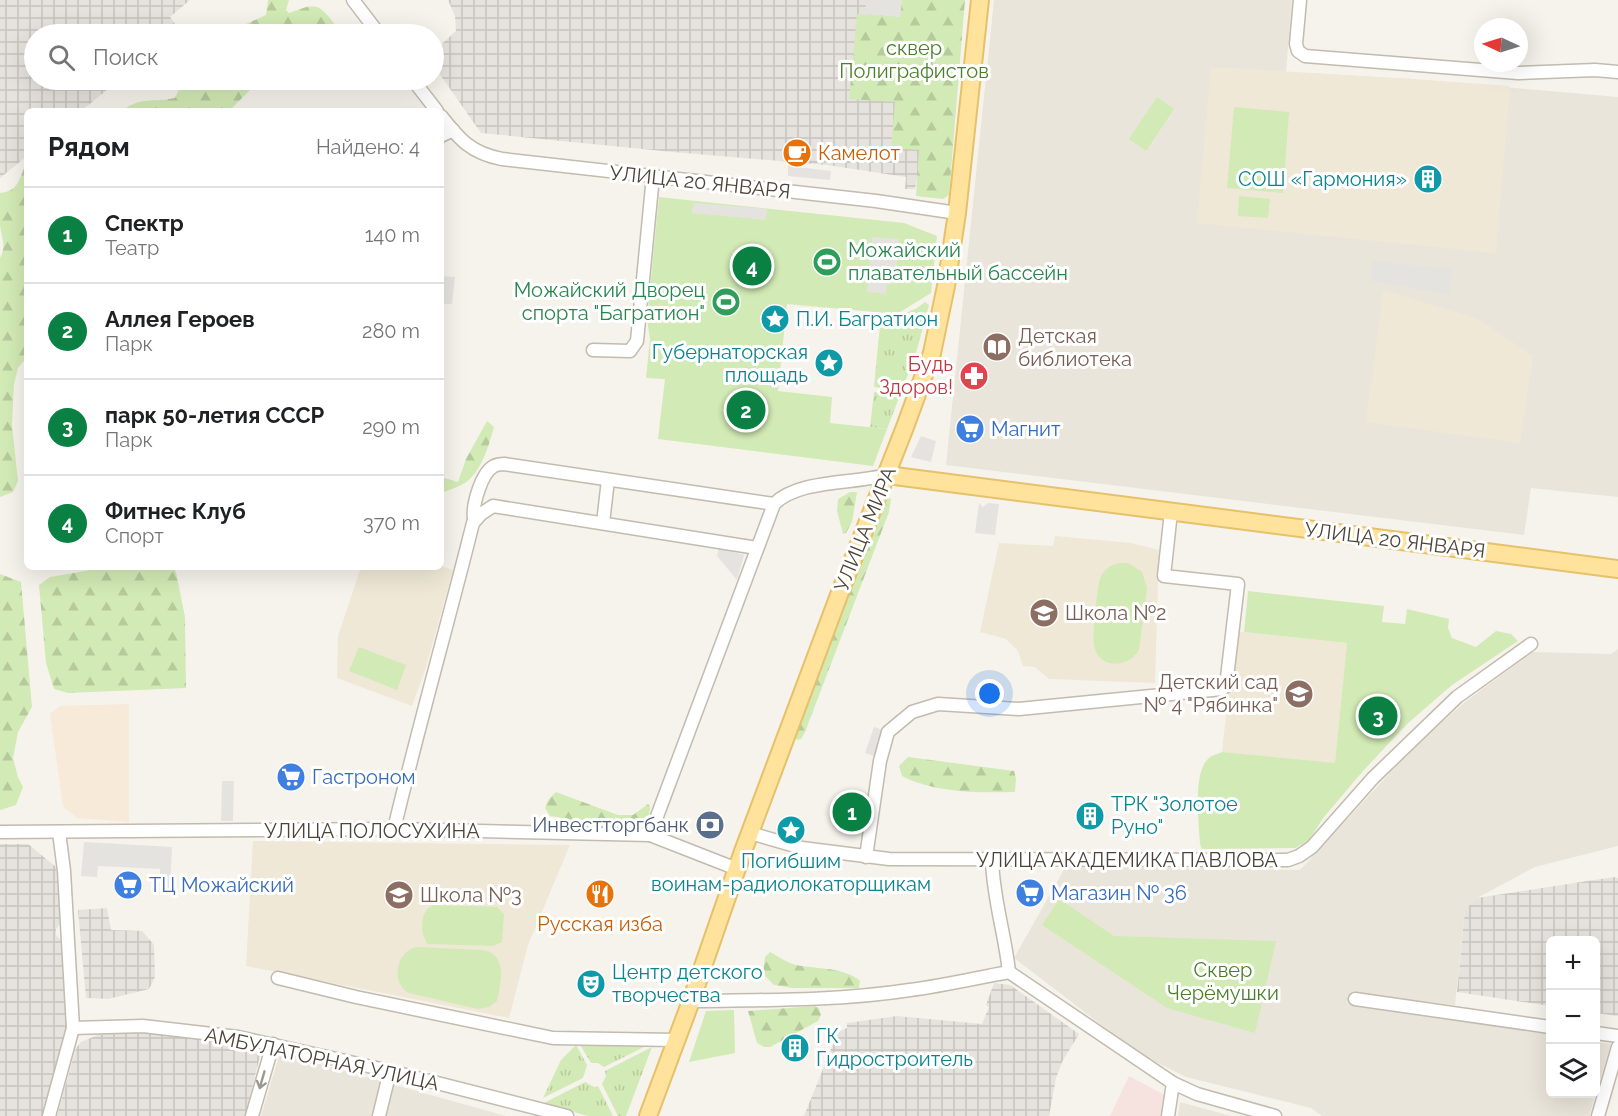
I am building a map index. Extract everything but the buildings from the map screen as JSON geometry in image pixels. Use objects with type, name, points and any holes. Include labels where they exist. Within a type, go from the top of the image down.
[{"type":"main road","name":"УЛИЦА МИРА","points":[[648,1116],[750,833],[932,353],[946,286],[957,213],[980,0]]},
{"type":"main road","name":"УЛИЦА 20 ЯНВАРЯ","points":[[887,475],[1618,569]]},
{"type":"street","points":[[352,0],[371,24]]},
{"type":"street","points":[[1300,0],[1296,44],[1298,51],[1305,57],[1518,73],[1595,70],[1618,72]]},
{"type":"street","points":[[421,90],[435,108]]},
{"type":"street","name":"УЛИЦА 20 ЯНВАРЯ","points":[[444,120],[468,147],[490,157],[876,201],[957,213]]},
{"type":"street","points":[[444,134],[453,130]]},
{"type":"street","points":[[593,350],[630,351],[636,341],[653,176]]},
{"type":"street","points":[[395,829],[422,714],[436,670],[474,519],[477,493],[488,472],[495,465],[504,464],[774,504],[718,648],[650,835]]},
{"type":"street","name":"УЛИЦА 20 ЯНВАРЯ","points":[[774,504],[784,497],[813,486],[887,475]]},
{"type":"street","points":[[603,523],[608,480]]},
{"type":"street","points":[[474,519],[493,506],[757,548]]},
{"type":"street","points":[[866,857],[880,761],[888,732],[912,712],[938,704],[1020,709],[1222,689],[1226,686],[1238,584],[1164,576],[1171,512]]},
{"type":"street","name":"УЛИЦА АКАДЕМИКА ПАВЛОВА","points":[[750,833],[802,848],[889,859],[1288,860],[1312,847],[1373,778],[1457,697],[1531,644]]},
{"type":"street","name":"УЛИЦА ПОЛОСУХИНА","points":[[0,832],[395,829],[650,835],[737,868]]},
{"type":"street","points":[[49,1116],[73,1028],[64,871],[59,831]]},
{"type":"street","points":[[992,860],[993,881],[1009,972]]},
{"type":"street","points":[[691,1001],[880,994],[1009,972],[1173,1083],[1197,1094],[1275,1116]]},
{"type":"street","points":[[278,978],[356,997],[553,1038],[677,1040]]},
{"type":"street","points":[[1355,999],[1546,1026]]},
{"type":"street","name":"АМБУЛАТОРНАЯ УЛИЦА","points":[[73,1028],[143,1026],[238,1037],[390,1071],[567,1116]]},
{"type":"street","points":[[1600,1034],[1618,1036]]},
{"type":"street","points":[[252,1116],[273,1044]]},
{"type":"street","points":[[1598,1116],[1618,1047]]},
{"type":"street","points":[[379,1116],[390,1071]]},
{"type":"street","points":[[1168,1116],[1173,1083]]},
{"type":"shaded area","points":[[0,0],[190,0],[170,17],[175,24],[24,24],[24,90],[107,90],[85,108],[24,108],[24,158],[0,178]]},
{"type":"shaded area","points":[[448,0],[951,0],[915,189],[905,189],[906,177],[827,165],[481,133],[444,80],[444,42],[456,31],[455,16]]},
{"type":"shaded area","points":[[866,0],[902,0],[900,17],[865,14]]},
{"type":"shaded area","points":[[994,0],[1292,0],[1286,72],[1412,79],[1618,97],[1618,497],[1531,488],[1524,535],[946,465]]},
{"type":"shaded area","points":[[1211,67],[1510,86],[1496,253],[1197,223]]},
{"type":"shaded area","points":[[788,166],[831,171],[830,180],[788,176]]},
{"type":"shaded area","points":[[693,203],[767,209],[766,220],[692,213]]},
{"type":"shaded area","points":[[872,237],[899,239],[895,284],[887,284],[886,294],[867,292]]},
{"type":"shaded area","points":[[1372,261],[1452,269],[1449,294],[1371,281]]},
{"type":"shaded area","points":[[444,276],[455,277],[452,304],[444,304]]},
{"type":"shaded area","points":[[1383,290],[1478,319],[1533,356],[1520,443],[1366,422]]},
{"type":"shaded area","points":[[921,436],[936,441],[931,462],[911,457]]},
{"type":"shaded area","points":[[979,503],[983,507],[988,503],[999,504],[995,535],[975,533]]},
{"type":"shaded area","points":[[1055,536],[1131,543],[1159,550],[1155,683],[1049,679],[1035,667],[1023,666],[1018,651],[1006,639],[980,632],[999,543],[1053,546]]},
{"type":"shaded area","points":[[719,548],[744,555],[737,580],[717,556]]},
{"type":"shaded area","points":[[444,567],[453,570],[426,667],[412,706],[337,678],[338,636],[360,570],[444,570]]},
{"type":"shaded area","points":[[1235,631],[1347,643],[1335,764],[1222,752]]},
{"type":"shaded area","points":[[1618,649],[1618,846],[1535,867],[1477,898],[1465,910],[1455,1005],[1350,994],[1350,1002],[1546,1033],[1546,1098],[1595,1098],[1589,1116],[1322,1116],[1311,1108],[1186,1077],[1138,1053],[1014,958],[1066,866],[1300,870],[1413,748],[1465,702],[1532,652],[1611,654]]},
{"type":"shaded area","points":[[129,704],[129,822],[77,818],[63,806],[50,714],[60,706]]},
{"type":"shaded area","points":[[874,727],[886,731],[877,757],[865,753]]},
{"type":"shaded area","points":[[222,781],[234,781],[233,821],[221,821]]},
{"type":"shaded area","name":"Школа №3","points":[[253,841],[570,845],[528,945],[509,1018],[246,966]]},
{"type":"shaded area","points":[[84,842],[172,847],[170,889],[160,888],[160,869],[98,866],[97,877],[81,876]]},
{"type":"shaded area","points":[[0,844],[28,844],[56,867],[60,924],[56,929],[56,935],[61,940],[67,1029],[43,1116],[0,1116]]},
{"type":"shaded area","points":[[1618,878],[1618,1016],[1600,1014],[1600,936],[1546,936],[1546,1005],[1457,992],[1465,910],[1477,898]]},
{"type":"shaded area","points":[[107,908],[111,930],[142,931],[154,945],[155,977],[149,989],[108,999],[86,998],[78,910]]},
{"type":"shaded area","points":[[994,983],[1010,985],[1079,1034],[1062,1062],[1056,1078],[1049,1116],[804,1116],[838,1032],[847,1028],[847,1023],[897,1016],[982,1024],[989,1007],[986,1005]]},
{"type":"shaded area","points":[[150,1032],[228,1041],[253,1047],[260,1056],[245,1116],[57,1116],[76,1048],[81,1042],[98,1035]]},
{"type":"shaded area","points":[[1600,1043],[1611,1044],[1600,1080]]},
{"type":"shaded area","points":[[280,1053],[506,1116],[261,1116]]},
{"type":"shaded area","points":[[1129,1076],[1165,1095],[1162,1116],[1110,1116]]},
{"type":"shaded area","points":[[1180,1102],[1231,1116],[1178,1116]]},
{"type":"green space","points":[[268,0],[289,0],[286,10],[289,13],[311,6],[320,8],[334,24],[246,24],[266,15]]},
{"type":"green space","name":"сквер Полиграфистов","points":[[902,0],[965,0],[949,195],[943,199],[916,196],[919,150],[891,148],[895,102],[849,99],[857,14],[900,17]]},
{"type":"green space","points":[[179,90],[250,90],[232,108],[126,108],[135,103],[175,98]]},
{"type":"green space","points":[[1157,97],[1174,109],[1146,151],[1129,139]]},
{"type":"green space","points":[[1234,107],[1289,112],[1283,193],[1227,188]]},
{"type":"green space","points":[[24,169],[24,361],[18,368],[14,384],[12,425],[18,481],[13,492],[0,497],[0,258],[3,245],[0,193],[12,189]]},
{"type":"green space","points":[[1239,196],[1270,199],[1268,218],[1238,216]]},
{"type":"green space","points":[[659,197],[904,223],[937,236],[931,293],[897,314],[787,304],[778,391],[832,397],[830,423],[887,429],[873,466],[658,439],[665,379],[646,378],[650,339],[647,319]]},
{"type":"green space","points":[[925,302],[929,305],[920,338],[901,390],[874,387],[880,325]]},
{"type":"green space","points":[[874,392],[900,395],[887,429],[870,427]]},
{"type":"green space","points":[[487,421],[494,427],[487,450],[475,473],[463,484],[444,492],[444,478],[458,482],[466,459]]},
{"type":"green space","points":[[850,492],[857,492],[852,522],[843,534],[837,511],[838,499]]},
{"type":"green space","points":[[890,498],[889,512],[805,732],[801,739],[797,740],[794,735],[886,500]]},
{"type":"green space","points":[[1128,563],[1142,572],[1147,588],[1139,650],[1128,660],[1115,664],[1108,663],[1097,654],[1094,646],[1094,632],[1099,581],[1109,567]]},
{"type":"green space","points":[[91,570],[175,570],[185,617],[186,688],[68,693],[54,689],[46,663],[39,585],[50,577]]},
{"type":"green space","points":[[0,574],[21,582],[32,707],[18,732],[13,758],[23,787],[16,805],[0,810]]},
{"type":"green space","points":[[1248,591],[1384,606],[1382,622],[1405,624],[1407,609],[1449,619],[1448,628],[1452,638],[1476,647],[1496,631],[1511,634],[1518,641],[1452,685],[1407,724],[1324,817],[1309,840],[1295,848],[1202,849],[1198,786],[1204,765],[1210,757],[1222,752],[1335,763],[1347,643],[1244,632]]},
{"type":"green space","points":[[359,647],[406,665],[397,690],[349,671]]},
{"type":"green space","points":[[908,757],[1014,771],[1015,792],[957,791],[915,782],[902,776],[899,766]]},
{"type":"green space","points":[[556,792],[618,815],[633,815],[648,804],[650,812],[642,821],[624,823],[614,827],[602,827],[550,816],[545,808],[548,800]]},
{"type":"green space","name":"Сквер Черёмушки","points":[[1059,899],[1114,936],[1276,941],[1255,1033],[1167,1008],[1042,925]]},
{"type":"green space","points":[[433,905],[497,907],[504,914],[502,942],[493,946],[428,944],[423,934],[422,923],[425,912]]},
{"type":"green space","points":[[416,947],[490,952],[496,957],[501,970],[497,1001],[489,1007],[478,1009],[409,993],[400,982],[398,968],[404,955]]},
{"type":"green space","points":[[770,952],[796,965],[830,969],[854,976],[860,981],[859,988],[792,988],[774,985],[763,974],[765,957]]},
{"type":"green space","points":[[815,1006],[819,1008],[821,1015],[818,1021],[770,1047],[757,1043],[748,1011]]},
{"type":"green space","points":[[734,1010],[735,1053],[689,1062],[706,1011]]},
{"type":"green space","points":[[579,1043],[650,1044],[604,1067],[598,1063],[591,1063]]},
{"type":"green space","points":[[576,1045],[587,1065],[583,1078],[543,1098],[561,1060]]},
{"type":"green space","points":[[652,1047],[626,1116],[618,1116],[602,1084],[606,1076],[605,1071]]},
{"type":"green space","points":[[585,1082],[594,1087],[598,1086],[613,1116],[589,1116],[542,1104]]},
{"type":"place","name":"Камелот","points":[[797,153]]},
{"type":"place","name":"СОШ «Гармония»","points":[[1428,179]]},
{"type":"place","name":"Можайский плавательный бассейн","points":[[827,262]]},
{"type":"place","name":"Фитнес Клуб","points":[[752,266]]},
{"type":"place","name":"Можайский Дворец спорта \"Багратион\"","points":[[726,302]]},
{"type":"place","name":"П.И. Багратион","points":[[775,319]]},
{"type":"place","name":"Детская библиотека","points":[[997,347]]},
{"type":"place","name":"Губернаторская площадь","points":[[829,363]]},
{"type":"place","name":"Будь Здоров!","points":[[974,376]]},
{"type":"place","name":"Аллея Героев","points":[[746,410]]},
{"type":"place","name":"Магнит","points":[[970,429]]},
{"type":"place","name":"Школа №2","points":[[1044,613]]},
{"type":"place","name":"Детский сад № 4 \"Рябинка\"","points":[[1299,694]]},
{"type":"place","name":"парк 50-летия СССР","points":[[1378,716]]},
{"type":"place","name":"Гастроном","points":[[291,777]]},
{"type":"place","name":"Спектр","points":[[852,812]]},
{"type":"place","name":"ТРК \"Золотое Руно\"","points":[[1090,816]]},
{"type":"place","name":"Инвестторгбанк","points":[[710,825]]},
{"type":"place","name":"Погибшим воинам-радиолокаторщикам","points":[[791,830]]},
{"type":"place","name":"ТЦ Можайский","points":[[128,885]]},
{"type":"place","name":"Магазин № 36","points":[[1030,893]]},
{"type":"place","name":"Русская изба","points":[[600,894]]},
{"type":"place","name":"Школа №3","points":[[399,895]]},
{"type":"place","name":"Центр детского творчества","points":[[591,984]]},
{"type":"place","name":"ГК Гидростроитель","points":[[795,1048]]}]
